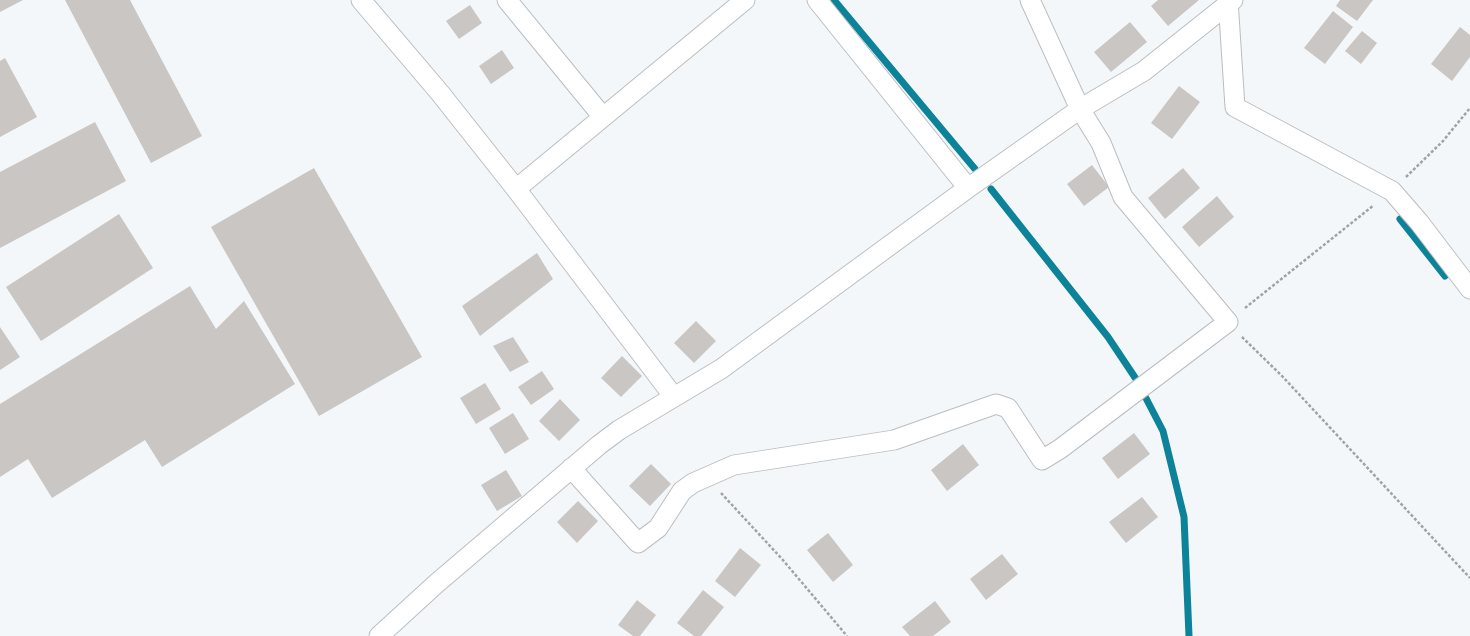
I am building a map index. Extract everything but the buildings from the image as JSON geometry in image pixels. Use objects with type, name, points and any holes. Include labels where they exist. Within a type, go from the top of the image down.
[{"type":"street","points":[[361,0],[440,93],[516,189],[674,397]]},
{"type":"street","points":[[507,0],[602,117]]},
{"type":"street","points":[[516,189],[745,0]]},
{"type":"street","points":[[817,0],[968,188]]},
{"type":"street","points":[[571,468],[638,543],[653,533],[668,514],[682,491],[693,484],[734,465],[894,440],[996,404],[1008,408],[1042,460],[1060,449],[1228,322],[1122,197],[1101,143],[1080,110],[1030,0]]},
{"type":"street","points":[[379,636],[571,468],[619,430],[721,370],[968,188],[1080,110],[1144,71],[1230,1]]},
{"type":"street","points":[[1230,1],[1235,107],[1392,191],[1470,289]]},
{"type":"path","points":[[1470,108],[1443,141],[1392,191],[1228,322],[1282,376],[1470,578]]},
{"type":"path","points":[[693,484],[707,484],[720,491],[782,559],[847,636]]},
{"type":"waterway","points":[[834,0],[975,169]]},
{"type":"waterway","points":[[991,189],[1108,337],[1136,379],[1163,431],[1184,517],[1189,636]]},
{"type":"waterway","points":[[1400,219],[1445,276]]}]
